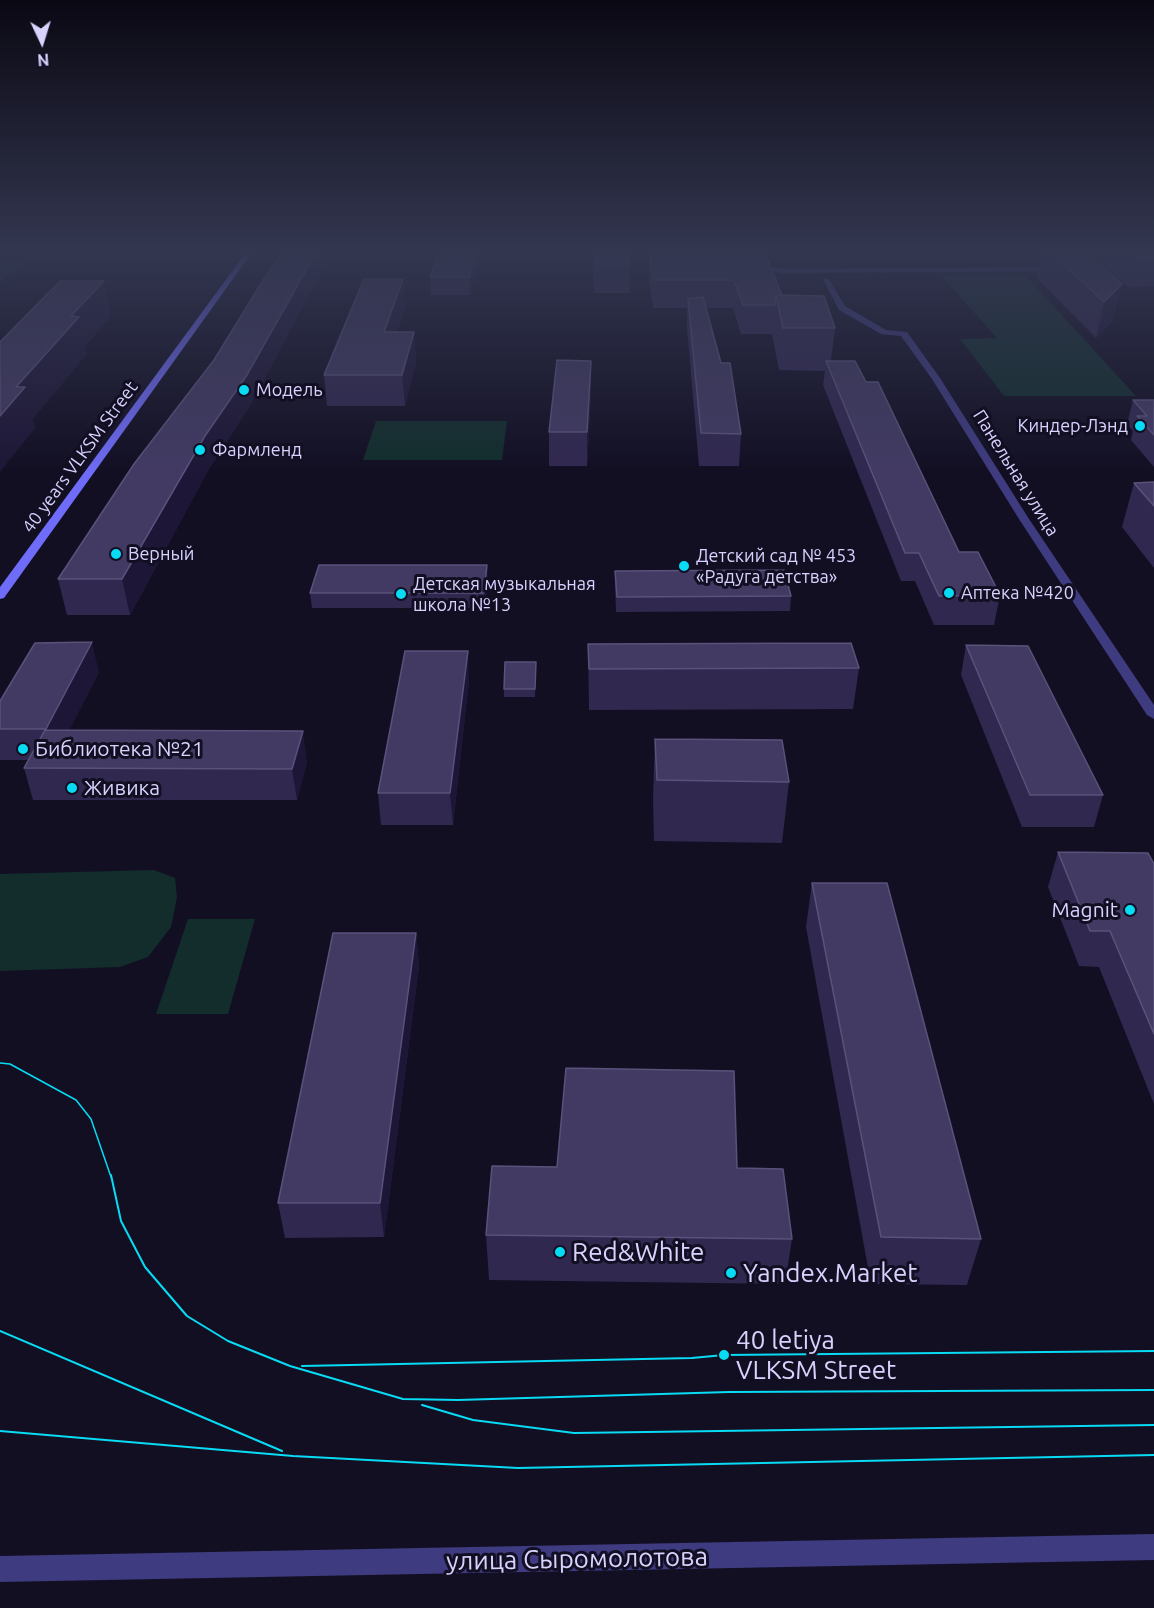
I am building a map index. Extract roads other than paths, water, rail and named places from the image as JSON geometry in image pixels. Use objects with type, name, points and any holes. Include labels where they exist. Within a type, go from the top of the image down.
[{"type":"main road","name":"40 years VLKSM Street","points":[[0,596],[196,326]]},
{"type":"street","name":"Панельная улица","points":[[874,326],[884,332],[904,334],[936,378],[1024,519],[1154,715]]},
{"type":"street","name":"улица Сыромолотова","points":[[0,1569],[1154,1547]]},
{"type":"tram line","points":[[0,1063],[10,1064],[76,1100],[91,1119],[111,1177]]},
{"type":"tram line","points":[[111,1175],[121,1221],[145,1267],[187,1316],[228,1341],[290,1366],[403,1399],[458,1400],[729,1392],[1154,1390]]},
{"type":"tram line","points":[[0,1331],[282,1451]]},
{"type":"tram line","points":[[302,1366],[692,1358],[724,1355],[1154,1351]]},
{"type":"tram line","points":[[422,1405],[473,1420],[574,1433],[1154,1425]]},
{"type":"tram line","points":[[0,1431],[293,1456],[518,1468],[1154,1455]]},
{"type":"place","name":"Модель","points":[[244,390]]},
{"type":"place","name":"Киндер-Лэнд","points":[[1140,426]]},
{"type":"place","name":"Фармленд","points":[[200,450]]},
{"type":"place","name":"Верный","points":[[116,554]]},
{"type":"place","name":"Детский сад № 453 «Радуга детства»","points":[[684,566]]},
{"type":"place","name":"Аптека №420","points":[[949,593]]},
{"type":"place","name":"Детская музыкальная школа №13","points":[[401,594]]},
{"type":"place","name":"Библиотека №21","points":[[23,749]]},
{"type":"place","name":"Живика","points":[[72,788]]},
{"type":"place","name":"Magnit","points":[[1130,910]]},
{"type":"place","name":"Red&White","points":[[560,1252]]},
{"type":"place","name":"Yandex.Market","points":[[731,1273]]},
{"type":"place","name":"40 letiya VLKSM Street","points":[[724,1355]]}]
